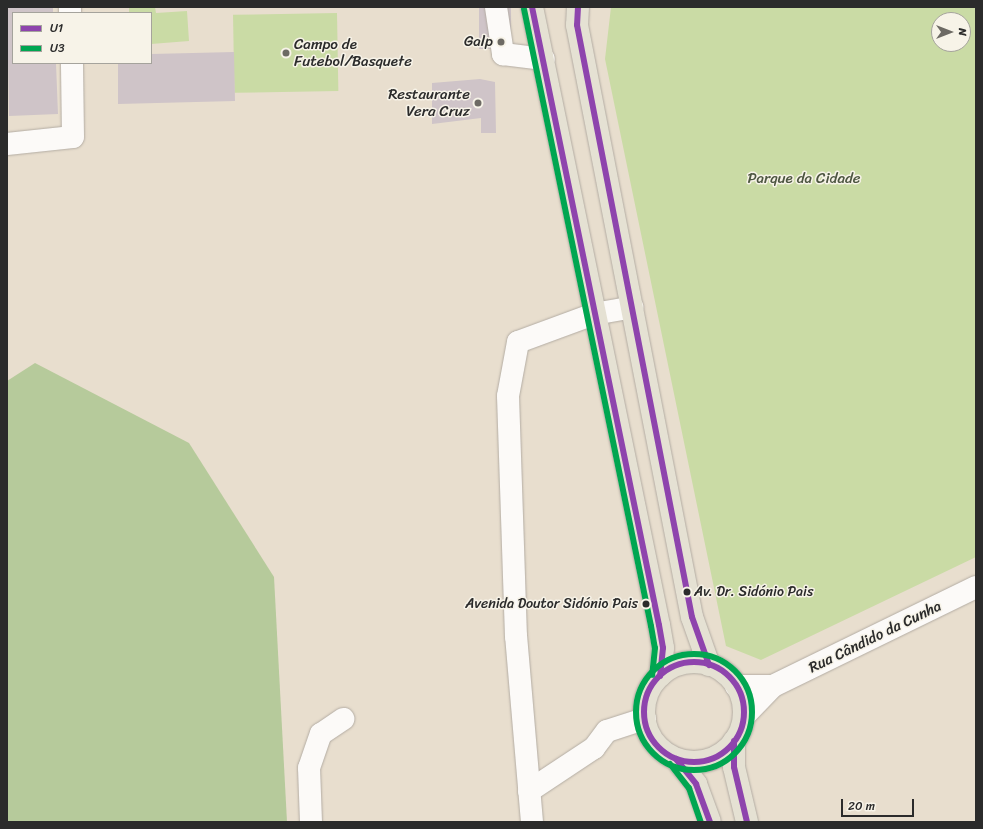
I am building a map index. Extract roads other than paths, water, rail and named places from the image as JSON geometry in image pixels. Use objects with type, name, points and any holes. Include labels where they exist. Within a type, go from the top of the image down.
[{"type":"main road","points":[[532,7],[544,59],[594,314],[659,625],[662,648],[660,676]]},
{"type":"main road","points":[[578,7],[577,25],[692,617],[709,665]]},
{"type":"main road","points":[[710,822],[696,784],[676,759],[660,749],[650,736],[645,719],[650,688],[660,676],[688,662],[719,668],[736,686],[744,716],[734,741],[734,767],[747,822]]},
{"type":"main road","points":[[676,759],[692,762],[709,760],[734,741]]},
{"type":"street","points":[[496,7],[502,54],[544,59]]},
{"type":"street","points":[[7,144],[73,137],[72,64]]},
{"type":"street","points":[[532,822],[516,637],[508,396],[518,342],[594,314],[632,307]]},
{"type":"street","name":"Rua Cândido da Cunha","points":[[744,716],[774,686],[976,587]]},
{"type":"street","name":"Rua Cândido da Cunha","points":[[736,686],[774,686]]},
{"type":"street","points":[[311,822],[308,768],[321,734],[343,719]]},
{"type":"street","points":[[529,792],[594,748],[607,731],[645,719]]},
{"type":"place","name":"Galp","points":[[501,42]]},
{"type":"place","name":"Campo de Futebol/Basquete","points":[[286,53]]},
{"type":"place","name":"Restaurante Vera Cruz","points":[[478,103]]},
{"type":"place","name":"Av. Dr. Sidónio Pais","points":[[687,592]]},
{"type":"place","name":"Avenida Doutor Sidónio Pais","points":[[646,604]]},
{"type":"park label","name":"Parque da Cidade","points":[[804,179]]}]
